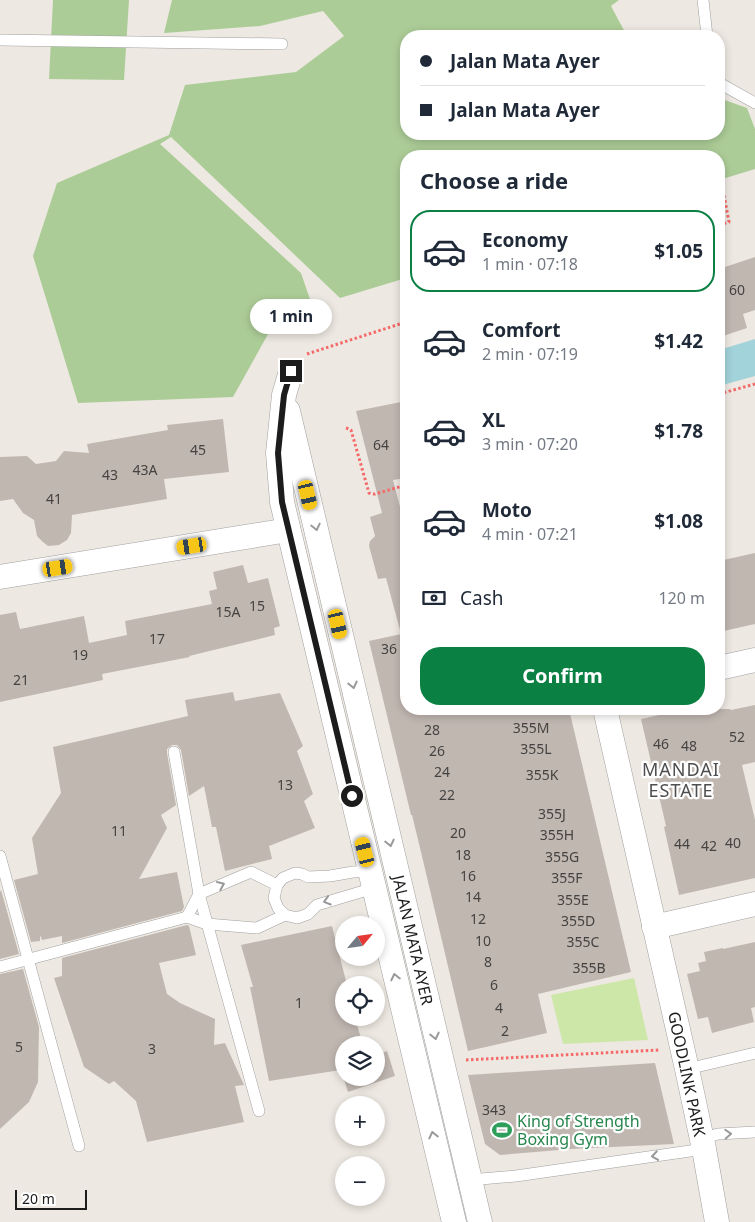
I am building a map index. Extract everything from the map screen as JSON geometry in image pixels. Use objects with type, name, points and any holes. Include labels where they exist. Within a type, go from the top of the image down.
[{"type":"street","name":"JALAN MATA AYER","points":[[291,371],[284,395],[278,453],[282,502],[454,1222]]},
{"type":"street","name":"JALAN MATA AYER","points":[[284,395],[480,1222]]},
{"type":"street","points":[[0,577],[288,530]]},
{"type":"street","points":[[725,667],[755,660]]},
{"type":"street","name":"GOODLINK PARK","points":[[606,715],[684,1059],[717,1222]]},
{"type":"street","points":[[654,927],[755,904]]},
{"type":"street","points":[[444,1183],[469,1180]]},
{"type":"lane","points":[[703,0],[706,30]]},
{"type":"lane","points":[[0,40],[282,44]]},
{"type":"lane","points":[[725,86],[755,103]]},
{"type":"lane","points":[[174,752],[199,894],[259,1111]]},
{"type":"lane","points":[[0,856],[79,1146]]},
{"type":"lane","points":[[187,916],[199,894],[251,872],[277,885]]},
{"type":"lane","points":[[353,872],[372,880],[316,905],[308,914],[297,918],[285,915],[278,908],[274,898],[277,885],[283,878],[295,873],[308,877],[353,872]]},
{"type":"lane","points":[[0,967],[187,916],[207,924],[257,928],[285,915]]},
{"type":"lane","points":[[684,1059],[755,1053]]},
{"type":"lane","points":[[469,1180],[516,1176],[702,1144],[718,1134],[755,1132]]},
{"type":"path","points":[[725,201],[729,222],[725,223]]},
{"type":"path","points":[[291,371],[299,359],[308,353],[400,324]]},
{"type":"path","points":[[725,392],[755,384]]},
{"type":"path","points":[[346,428],[351,430],[369,493],[375,494],[400,487]]},
{"type":"path","points":[[458,1060],[684,1059]]},
{"type":"green space","points":[[53,0],[129,0],[124,80],[49,79]]},
{"type":"green space","points":[[172,0],[619,0],[611,6],[624,30],[400,30],[400,140],[725,140],[725,100],[747,108],[755,129],[755,169],[725,178],[725,150],[400,150],[400,280],[340,298],[171,137],[160,144],[301,273],[314,311],[272,327],[233,397],[78,403],[33,256],[57,183],[169,135],[185,85],[296,72],[344,36],[323,11],[260,26],[164,33]]},
{"type":"green space","points":[[634,978],[648,1040],[563,1044],[551,995]]},
{"type":"water","points":[[755,339],[755,376],[725,384],[725,348]]},
{"type":"building","points":[[755,257],[755,310],[743,314],[747,328],[725,335],[725,267]]},
{"type":"building","points":[[400,402],[400,479],[393,480],[400,507],[400,630],[386,578],[378,579],[369,546],[370,541],[375,536],[370,517],[382,513],[356,411]]},
{"type":"building","points":[[223,419],[229,472],[164,479],[167,499],[72,515],[71,533],[67,540],[59,545],[48,546],[37,536],[34,520],[23,513],[13,499],[0,501],[0,457],[27,456],[36,464],[56,461],[64,451],[89,453],[87,444],[168,430],[167,425]]},
{"type":"building","points":[[755,553],[755,624],[725,631],[725,560]]},
{"type":"building","points":[[243,565],[248,583],[268,578],[280,626],[274,628],[275,635],[190,657],[102,674],[103,680],[0,702],[0,615],[16,612],[20,629],[84,616],[89,643],[127,635],[125,621],[212,604],[209,591],[217,589],[213,572]]},
{"type":"building","points":[[400,634],[400,715],[570,715],[631,972],[538,994],[547,1033],[468,1051],[369,641]]},
{"type":"building","points":[[233,692],[235,701],[280,693],[303,746],[297,751],[313,794],[304,801],[315,828],[269,846],[272,859],[225,871],[216,827],[212,827],[204,786],[189,796],[181,750],[177,745],[172,745],[167,749],[167,753],[176,805],[161,815],[167,828],[139,879],[177,872],[184,907],[182,911],[62,943],[62,936],[42,940],[40,935],[40,941],[31,942],[14,880],[38,874],[32,838],[61,793],[53,747],[188,716],[185,700]]},
{"type":"building","points":[[755,705],[755,762],[742,765],[755,820],[755,878],[679,895],[664,827],[666,826],[641,719],[659,715],[725,715],[725,709],[731,710]]},
{"type":"building","points":[[1,890],[19,954],[0,959],[0,892]]},
{"type":"building","points":[[189,926],[196,955],[159,963],[167,994],[180,1003],[215,1019],[214,1045],[225,1043],[244,1085],[235,1086],[244,1122],[147,1142],[136,1101],[114,1081],[109,1084],[84,1067],[54,978],[62,976],[62,958]]},
{"type":"building","points":[[332,926],[335,938],[335,966],[342,966],[345,976],[335,976],[335,1026],[357,1026],[360,1036],[335,1036],[335,1071],[269,1081],[250,987],[253,987],[241,945]]},
{"type":"building","points":[[755,942],[755,1007],[751,1008],[754,1022],[712,1033],[708,1017],[698,1019],[687,974],[700,971],[698,963],[706,961],[704,952]]},
{"type":"building","points":[[23,969],[39,1027],[38,1082],[29,1102],[0,1129],[0,974]]},
{"type":"building","points":[[387,1051],[395,1076],[385,1079],[385,1052]]},
{"type":"building","points":[[655,1063],[674,1144],[571,1149],[500,1155],[485,1144],[468,1075]]},
{"type":"building","points":[[346,1086],[366,1086],[348,1092]]},
{"type":"place","name":"King of Strength Boxing Gym","points":[[502,1130]]},
{"type":"district","name":"MANDAI ESTATE","points":[[681,780]]},
{"type":"route","points":[[291,371],[284,395],[278,453],[282,502],[352,796]]}]
